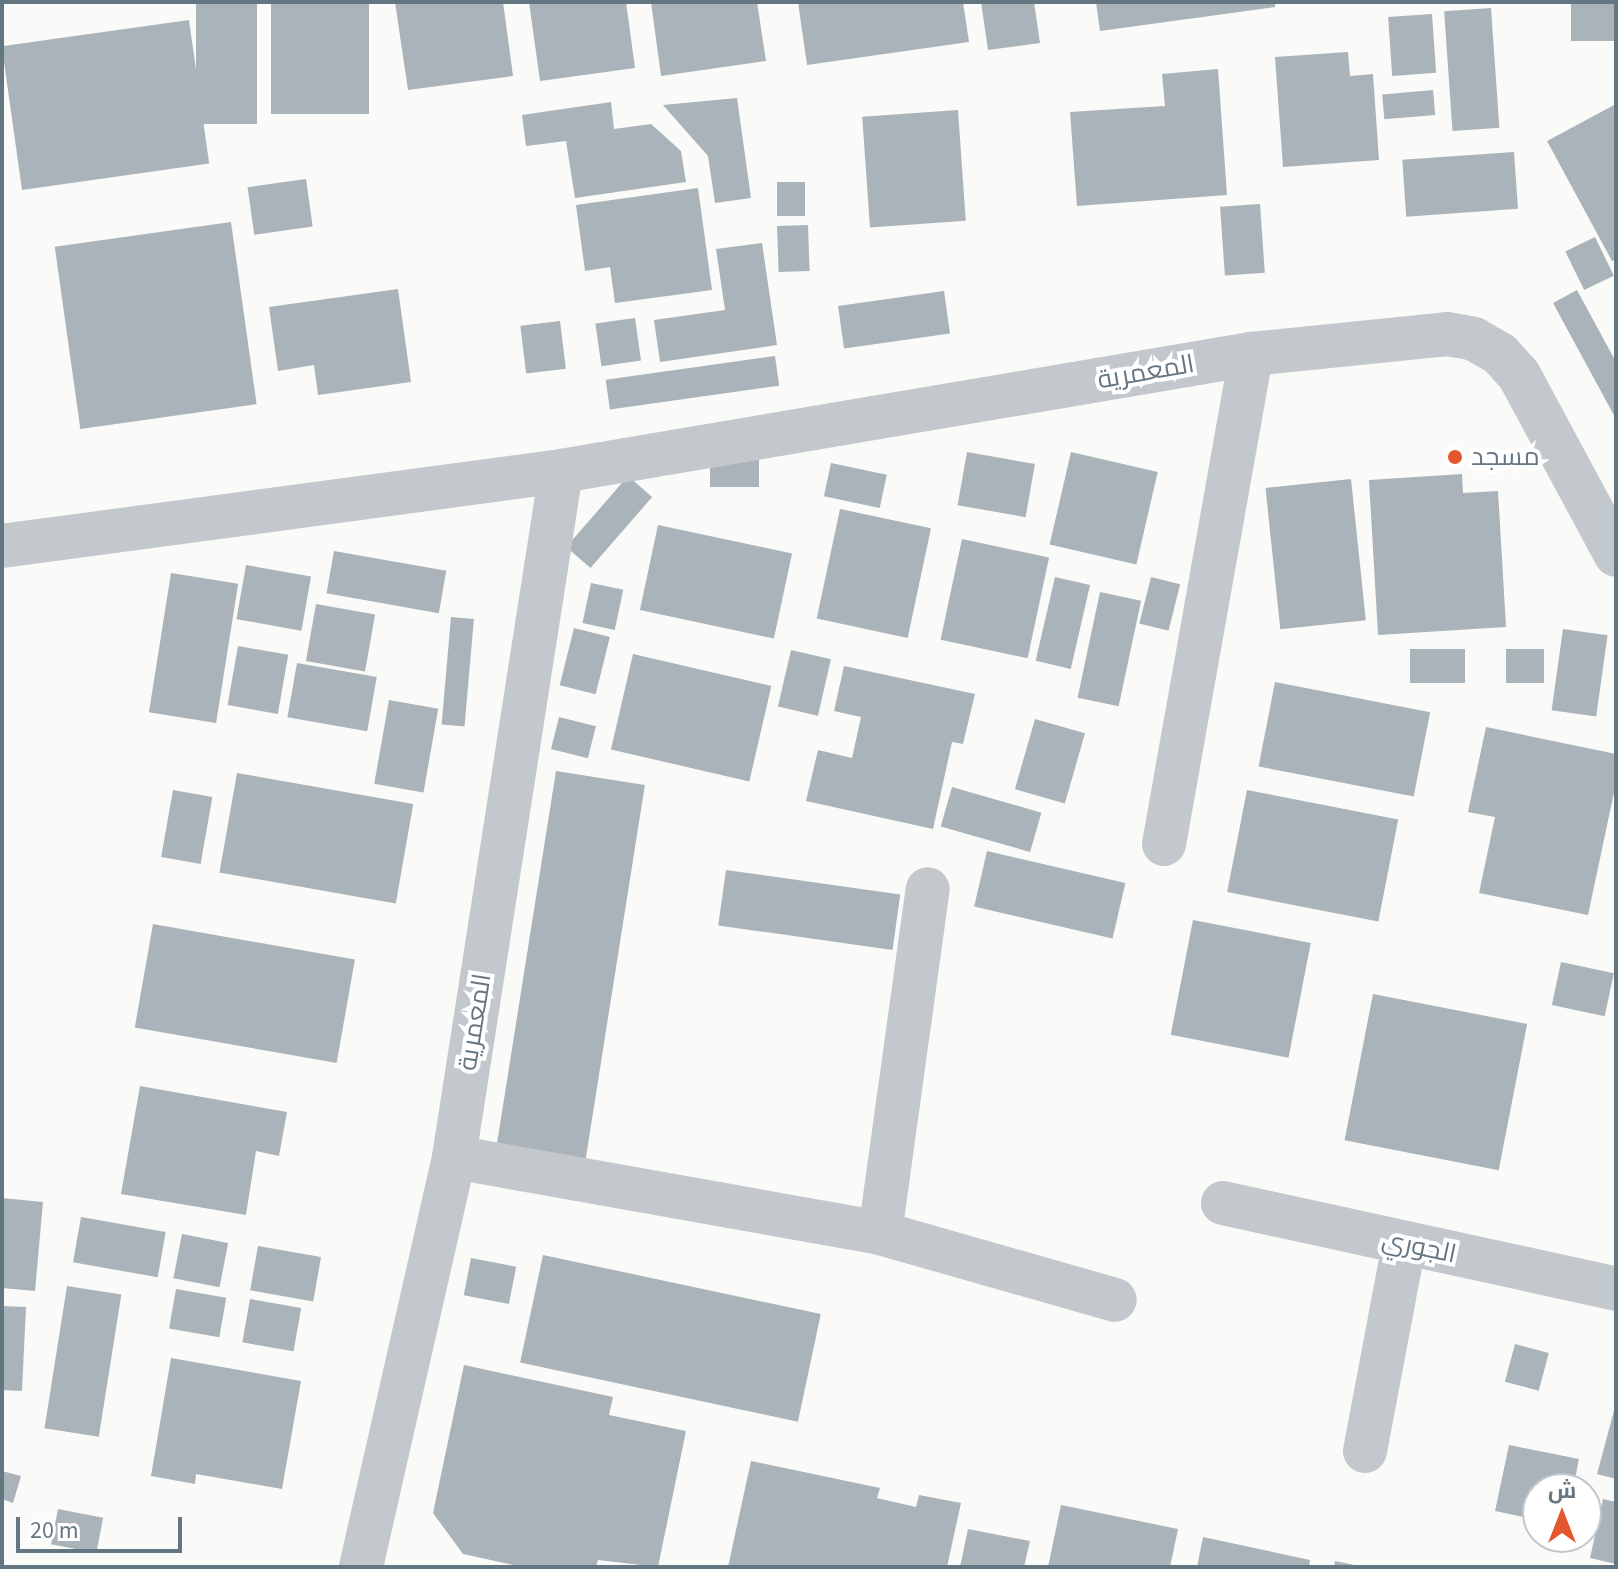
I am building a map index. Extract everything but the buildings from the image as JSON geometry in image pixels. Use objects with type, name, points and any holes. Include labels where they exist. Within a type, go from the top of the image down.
[{"type":"street","name":"المعمرية","points":[[2,546],[561,471],[1251,354],[1447,334],[1474,339],[1500,354],[1519,375],[1616,555]]},
{"type":"street","points":[[1164,844],[1251,354]]},
{"type":"street","name":"المعمرية","points":[[361,1567],[454,1157],[561,471]]},
{"type":"street","points":[[880,1233],[928,889]]},
{"type":"street","points":[[454,1157],[880,1233],[1115,1300]]},
{"type":"street","name":"الجوري","points":[[1223,1203],[1616,1289]]},
{"type":"street","points":[[1365,1451],[1404,1244]]},
{"type":"place","name":"مسجد","points":[[1455,457]]}]
